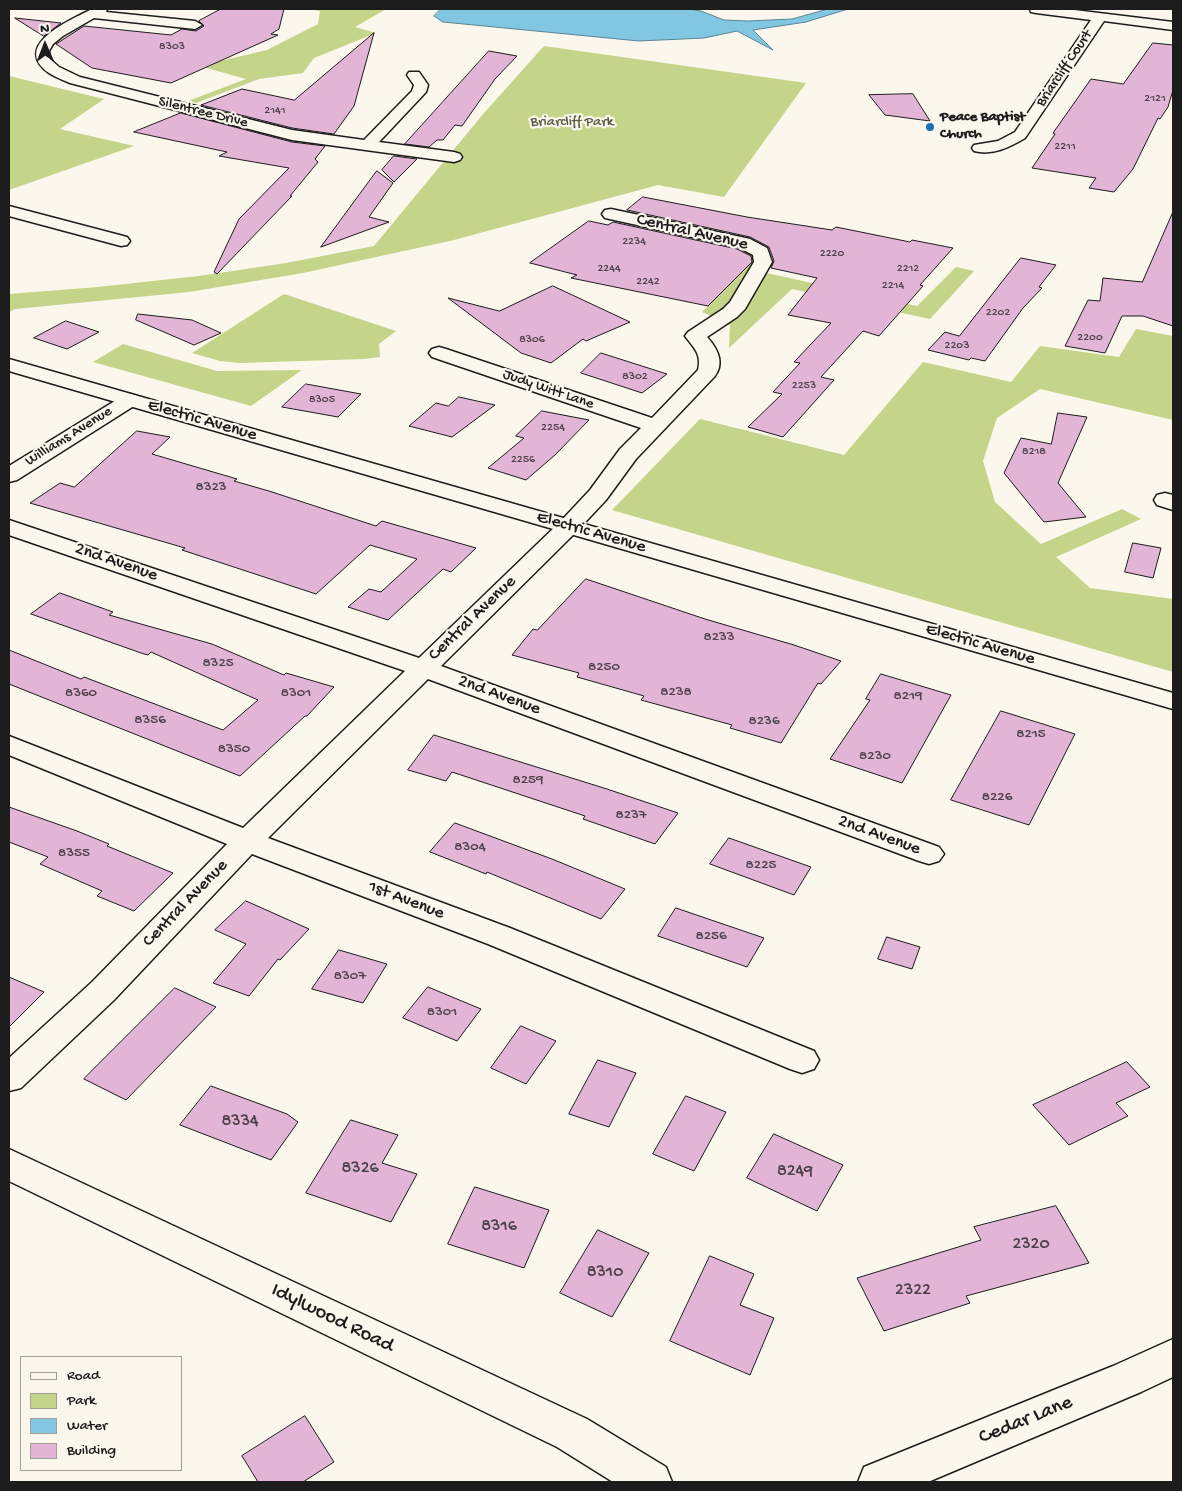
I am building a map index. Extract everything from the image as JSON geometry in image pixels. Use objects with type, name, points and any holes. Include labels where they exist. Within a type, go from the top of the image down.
[{"type":"street","points":[[1036,9],[1173,26]]},
{"type":"street","points":[[97,11],[195,25]]},
{"type":"street","name":"Silentree Drive","points":[[97,11],[55,34],[47,41],[42,49],[44,63],[51,69],[75,80],[274,131],[367,146],[454,157]]},
{"type":"street","name":"Briarcliff Court","points":[[980,148],[1002,145],[1020,135],[1100,17]]},
{"type":"street","points":[[367,146],[419,92],[421,85],[414,74]]},
{"type":"street","points":[[9,211],[121,241]]},
{"type":"street","name":"Central Avenue","points":[[9,1078],[103,991],[247,842],[422,668],[568,527],[598,495],[628,454],[708,372],[711,363],[709,353],[695,336],[730,313],[738,304],[764,258],[761,252],[744,243],[611,214]]},
{"type":"street","name":"Judy Witt Lane","points":[[439,353],[656,426]]},
{"type":"street","name":"Electric Avenue","points":[[9,366],[1173,701]]},
{"type":"street","name":"Williams Avenue","points":[[9,475],[130,400]]},
{"type":"street","name":"2nd Avenue","points":[[9,527],[422,668],[930,854]]},
{"type":"street","name":"1st Avenue","points":[[9,745],[247,842],[499,936],[802,1060]]},
{"type":"street","name":"Idylwood Road","points":[[9,1164],[572,1433],[650,1482]]},
{"type":"street","name":"Cedar Lane","points":[[878,1482],[1127,1379],[1173,1357]]},
{"type":"green space","points":[[308,9],[386,9],[355,27],[376,33],[314,58],[303,73],[259,79],[196,103],[188,101],[246,79],[199,66],[267,50],[318,24],[320,11]]},
{"type":"green space","name":"Briarcliff Park","points":[[544,46],[806,83],[724,197],[658,185],[454,240],[303,273],[189,292],[16,309],[9,312],[9,294],[199,276],[286,263],[374,246],[484,113]]},
{"type":"green space","points":[[9,76],[104,99],[60,129],[134,146],[9,190]]},
{"type":"green space","points":[[629,211],[749,239],[759,245],[753,270],[917,306],[956,267],[974,271],[930,319],[792,289],[729,348],[730,325],[702,312],[716,298],[743,253],[739,247],[619,218]]},
{"type":"green space","points":[[284,294],[396,331],[379,344],[380,357],[364,359],[240,363],[220,361],[192,353]]},
{"type":"green space","points":[[1136,329],[1173,336],[1173,420],[1040,389],[997,418],[983,461],[995,502],[1041,544],[1122,509],[1141,519],[1056,557],[1090,588],[1173,599],[1173,672],[612,510],[700,419],[844,455],[923,362],[1011,382],[1040,346],[1119,357]]},
{"type":"green space","points":[[123,344],[217,371],[302,370],[251,406],[93,362]]},
{"type":"water","points":[[441,9],[689,9],[701,11],[724,20],[748,21],[792,19],[828,9],[848,9],[806,22],[753,30],[773,50],[737,31],[704,38],[639,41],[443,22],[434,16]]},
{"type":"building","points":[[221,9],[284,9],[279,29],[271,34],[278,35],[171,83],[92,68],[56,44],[84,26],[171,35],[182,29],[196,31],[204,26],[199,21]]},
{"type":"building","points":[[15,18],[61,23],[44,36]]},
{"type":"building","points":[[374,33],[354,106],[334,134],[292,128],[201,105],[242,89],[294,100]]},
{"type":"building","points":[[1153,43],[1173,45],[1173,90],[1168,107],[1160,119],[1158,118],[1133,169],[1114,192],[1089,188],[1096,178],[1032,168],[1055,134],[1053,133],[1091,79],[1123,84]]},
{"type":"building","points":[[489,51],[517,56],[495,79],[462,126],[455,125],[443,140],[437,140],[429,147],[405,144]]},
{"type":"building","points":[[913,94],[930,121],[885,115],[869,95]]},
{"type":"building","points":[[181,113],[292,142],[325,146],[315,159],[318,162],[290,196],[292,196],[217,274],[214,272],[239,219],[289,168],[219,156],[227,152],[134,132]]},
{"type":"building","points":[[394,156],[417,159],[394,182],[382,170]]},
{"type":"building","points":[[377,171],[393,183],[369,217],[389,222],[321,247]]},
{"type":"building","points":[[643,197],[747,217],[832,230],[836,227],[910,242],[912,240],[953,248],[879,336],[863,331],[821,377],[834,380],[783,437],[748,427],[782,394],[773,392],[800,363],[794,362],[831,323],[788,315],[817,278],[771,268],[774,261],[769,247],[750,237],[627,210]]},
{"type":"building","points":[[1173,212],[1173,326],[1143,316],[1122,316],[1105,353],[1065,346],[1088,300],[1100,301],[1103,278],[1142,282]]},
{"type":"building","points":[[589,221],[608,225],[613,222],[737,249],[751,256],[752,262],[708,306],[571,278],[577,275],[530,263]]},
{"type":"building","points":[[1021,258],[1056,265],[1039,287],[1042,288],[1023,308],[985,361],[971,358],[969,360],[928,350],[945,332],[959,336]]},
{"type":"building","points":[[553,286],[630,322],[586,341],[583,339],[551,363],[521,353],[448,298],[499,311]]},
{"type":"building","points":[[138,314],[192,320],[221,333],[194,345],[136,320]]},
{"type":"building","points":[[66,321],[99,332],[67,349],[34,338]]},
{"type":"building","points":[[601,353],[667,374],[642,393],[581,373]]},
{"type":"building","points":[[306,384],[361,394],[338,417],[282,407]]},
{"type":"building","points":[[459,397],[495,405],[452,437],[409,426],[436,403],[448,406]]},
{"type":"building","points":[[542,411],[589,420],[555,455],[526,480],[488,468],[524,438],[516,436]]},
{"type":"building","points":[[1058,413],[1087,417],[1058,483],[1086,517],[1044,522],[1004,473],[1021,438],[1051,444]]},
{"type":"building","points":[[137,431],[170,437],[152,454],[237,479],[234,481],[376,526],[382,521],[476,548],[451,572],[443,569],[388,620],[348,607],[369,589],[381,592],[417,559],[370,545],[316,594],[182,550],[185,548],[30,503],[60,483],[74,487]]},
{"type":"building","points":[[1133,543],[1161,548],[1153,578],[1125,572]]},
{"type":"building","points":[[586,579],[705,619],[841,661],[821,684],[818,683],[781,743],[730,728],[732,725],[641,700],[644,696],[577,677],[579,673],[512,655],[533,629],[537,630]]},
{"type":"building","points":[[60,593],[113,612],[109,615],[212,644],[284,675],[286,673],[334,687],[307,716],[240,776],[9,684],[9,650],[81,679],[84,677],[223,730],[258,700],[151,652],[148,655],[141,653],[31,614]]},
{"type":"building","points":[[881,674],[951,695],[902,783],[830,759],[870,700],[866,699]]},
{"type":"building","points":[[1001,711],[1075,734],[1029,825],[951,800]]},
{"type":"building","points":[[434,735],[678,813],[655,844],[583,819],[585,816],[452,772],[446,781],[408,770]]},
{"type":"building","points":[[9,807],[77,831],[109,844],[107,846],[173,873],[134,911],[97,896],[102,891],[40,864],[48,857],[9,842]]},
{"type":"building","points":[[455,823],[552,859],[625,889],[601,919],[487,872],[486,874],[430,852]]},
{"type":"building","points":[[729,838],[811,867],[794,895],[710,864]]},
{"type":"building","points":[[246,901],[309,929],[280,960],[278,959],[249,996],[213,983],[246,944],[215,930]]},
{"type":"building","points":[[676,908],[764,938],[747,967],[658,936]]},
{"type":"building","points":[[887,937],[920,947],[912,969],[878,959]]},
{"type":"building","points":[[339,950],[387,964],[363,1003],[312,989]]},
{"type":"building","points":[[9,977],[44,992],[9,1027]]},
{"type":"building","points":[[428,987],[481,1009],[457,1041],[403,1018]]},
{"type":"building","points":[[175,988],[216,1007],[126,1100],[84,1079]]},
{"type":"building","points":[[521,1026],[556,1041],[526,1084],[491,1068]]},
{"type":"building","points":[[598,1060],[636,1073],[609,1127],[569,1114]]},
{"type":"building","points":[[1127,1062],[1150,1087],[1116,1103],[1128,1116],[1069,1145],[1033,1105]]},
{"type":"building","points":[[211,1086],[287,1114],[298,1122],[271,1160],[180,1125]]},
{"type":"building","points":[[686,1096],[726,1112],[694,1171],[653,1154]]},
{"type":"building","points":[[351,1120],[398,1135],[382,1163],[417,1174],[391,1222],[306,1193]]},
{"type":"building","points":[[774,1134],[843,1165],[817,1211],[747,1178]]},
{"type":"building","points":[[475,1187],[549,1210],[524,1268],[448,1244]]},
{"type":"building","points":[[1056,1206],[1089,1263],[966,1296],[970,1303],[884,1331],[857,1278],[981,1240],[974,1227]]},
{"type":"building","points":[[598,1230],[649,1253],[612,1317],[560,1293]]},
{"type":"building","points":[[710,1256],[754,1274],[740,1305],[774,1318],[750,1375],[670,1341]]},
{"type":"building","points":[[305,1416],[334,1462],[303,1482],[258,1482],[242,1456]]},
{"type":"place","name":"Peace Baptist Church","points":[[930,127]]}]
